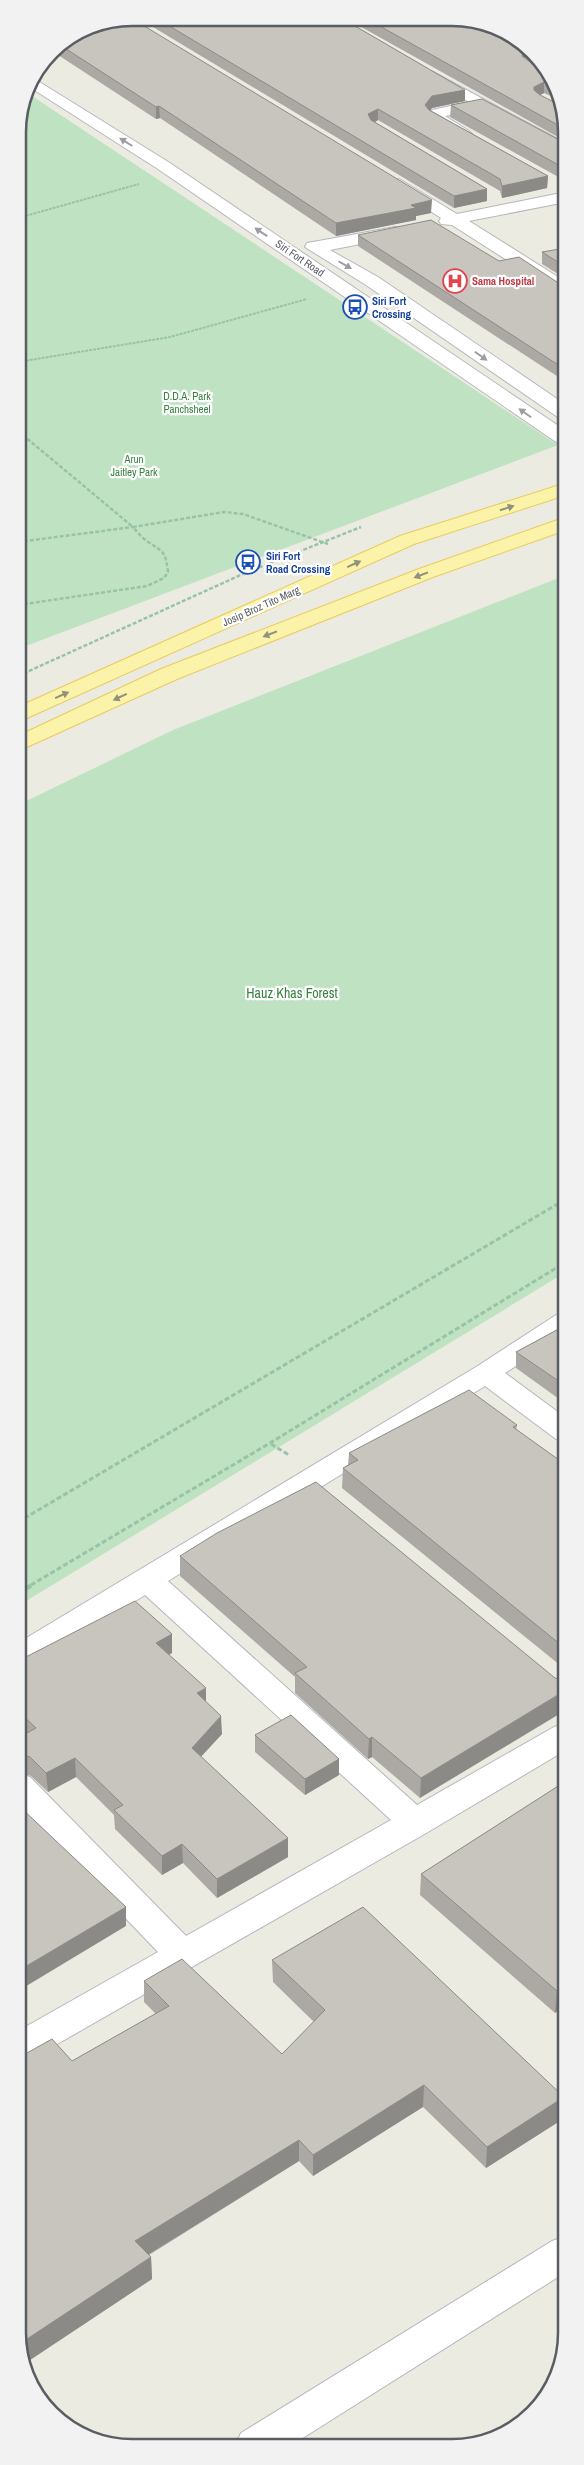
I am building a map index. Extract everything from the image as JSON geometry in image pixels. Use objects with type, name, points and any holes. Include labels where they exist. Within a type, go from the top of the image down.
[{"type":"main road","name":"Josip Broz Tito Marg","points":[[26,711],[407,540],[558,492]]},
{"type":"main road","points":[[26,740],[169,674],[476,555],[558,526]]},
{"type":"main road","points":[[434,531],[420,540],[416,550],[440,558],[476,555]]},
{"type":"street","points":[[532,63],[530,67],[540,73]]},
{"type":"street","points":[[421,69],[558,145]]},
{"type":"street","name":"Siri Fort Road","points":[[37,86],[164,166],[558,435]]},
{"type":"street","points":[[478,142],[435,117],[438,113],[484,104]]},
{"type":"street","points":[[104,109],[266,216]]},
{"type":"street","points":[[389,178],[457,219],[558,285]]},
{"type":"street","points":[[429,225],[558,199]]},
{"type":"street","points":[[545,201],[558,208]]},
{"type":"street","points":[[316,248],[410,229]]},
{"type":"street","name":"Siri Fort Road","points":[[299,237],[372,281],[558,409]]},
{"type":"street","points":[[26,1653],[146,1579],[321,1488],[486,1373],[558,1326]]},
{"type":"street","points":[[486,1373],[558,1426]]},
{"type":"street","points":[[146,1579],[416,1822]]},
{"type":"street","points":[[26,2044],[558,1740]]},
{"type":"street","points":[[26,1793],[182,1956]]},
{"type":"street","points":[[266,2439],[558,2257]]},
{"type":"path","points":[[26,216],[147,181]]},
{"type":"path","points":[[26,361],[170,337],[298,301]]},
{"type":"path","points":[[26,438],[133,527],[146,541],[159,548],[166,557],[168,572],[164,578],[147,586],[26,604]]},
{"type":"path","points":[[26,541],[133,527],[224,512],[243,514],[312,538]]},
{"type":"path","points":[[26,1517],[558,1204]]},
{"type":"path","points":[[26,1588],[270,1444],[558,1267]]},
{"type":"path","points":[[270,1444],[286,1453]]},
{"type":"green space","name":"D.D.A. Park Panchsheel","points":[[33,96],[558,445],[26,646],[26,126]]},
{"type":"green space","name":"Hauz Khas Forest","points":[[558,578],[558,1277],[26,1601],[26,801],[173,730]]},
{"type":"building","points":[[144,26],[432,200],[411,205],[416,208],[336,223],[159,106],[156,107],[67,49],[79,40],[98,32],[119,27]]},
{"type":"building","points":[[169,26],[355,26],[465,90],[432,96],[425,105],[429,110],[548,176],[502,186],[500,179],[378,109],[368,114],[371,120],[487,189],[454,196]]},
{"type":"building","points":[[380,26],[458,26],[479,30],[505,40],[522,53],[522,56],[532,64],[540,73],[545,82],[534,87],[534,90],[553,101],[557,125]]},
{"type":"building","points":[[482,99],[558,139],[558,165],[451,105]]},
{"type":"building","points":[[431,220],[499,261],[519,257],[558,283],[558,365],[358,235]]},
{"type":"building","points":[[558,249],[558,262],[542,252]]},
{"type":"building","points":[[558,1329],[558,1381],[516,1352]]},
{"type":"building","points":[[469,1390],[517,1425],[513,1427],[558,1459],[558,1643],[343,1468],[358,1460],[349,1453]]},
{"type":"building","points":[[316,1482],[558,1679],[558,1695],[421,1778],[372,1737],[369,1739],[295,1673],[307,1667],[180,1556],[217,1533]]},
{"type":"building","points":[[135,1601],[172,1634],[156,1643],[206,1688],[197,1693],[221,1716],[192,1748],[288,1838],[217,1879],[182,1844],[162,1856],[114,1810],[123,1805],[75,1758],[46,1773],[30,1757],[26,1756],[26,1734],[36,1728],[26,1719],[26,1657]]},
{"type":"building","points":[[291,1715],[339,1759],[305,1779],[255,1735]]},
{"type":"building","points":[[558,1786],[558,1990],[557,1991],[421,1874]]},
{"type":"building","points":[[26,1813],[126,1907],[26,1966]]},
{"type":"building","points":[[363,1907],[558,2091],[558,2101],[487,2147],[424,2085],[313,2155],[299,2140],[135,2241],[151,2257],[27,2339],[26,2054],[52,2039],[72,2061],[169,2006],[144,1981],[182,1959],[282,2054],[325,2010],[272,1960]]},
{"type":"place","name":"Sama Hospital","points":[[455,281]]},
{"type":"place","name":"Siri Fort Crossing","points":[[355,307]]},
{"type":"place","name":"Siri Fort Road Crossing","points":[[248,562]]},
{"type":"park label","name":"Arun Jaitley Park","points":[[134,465]]}]
